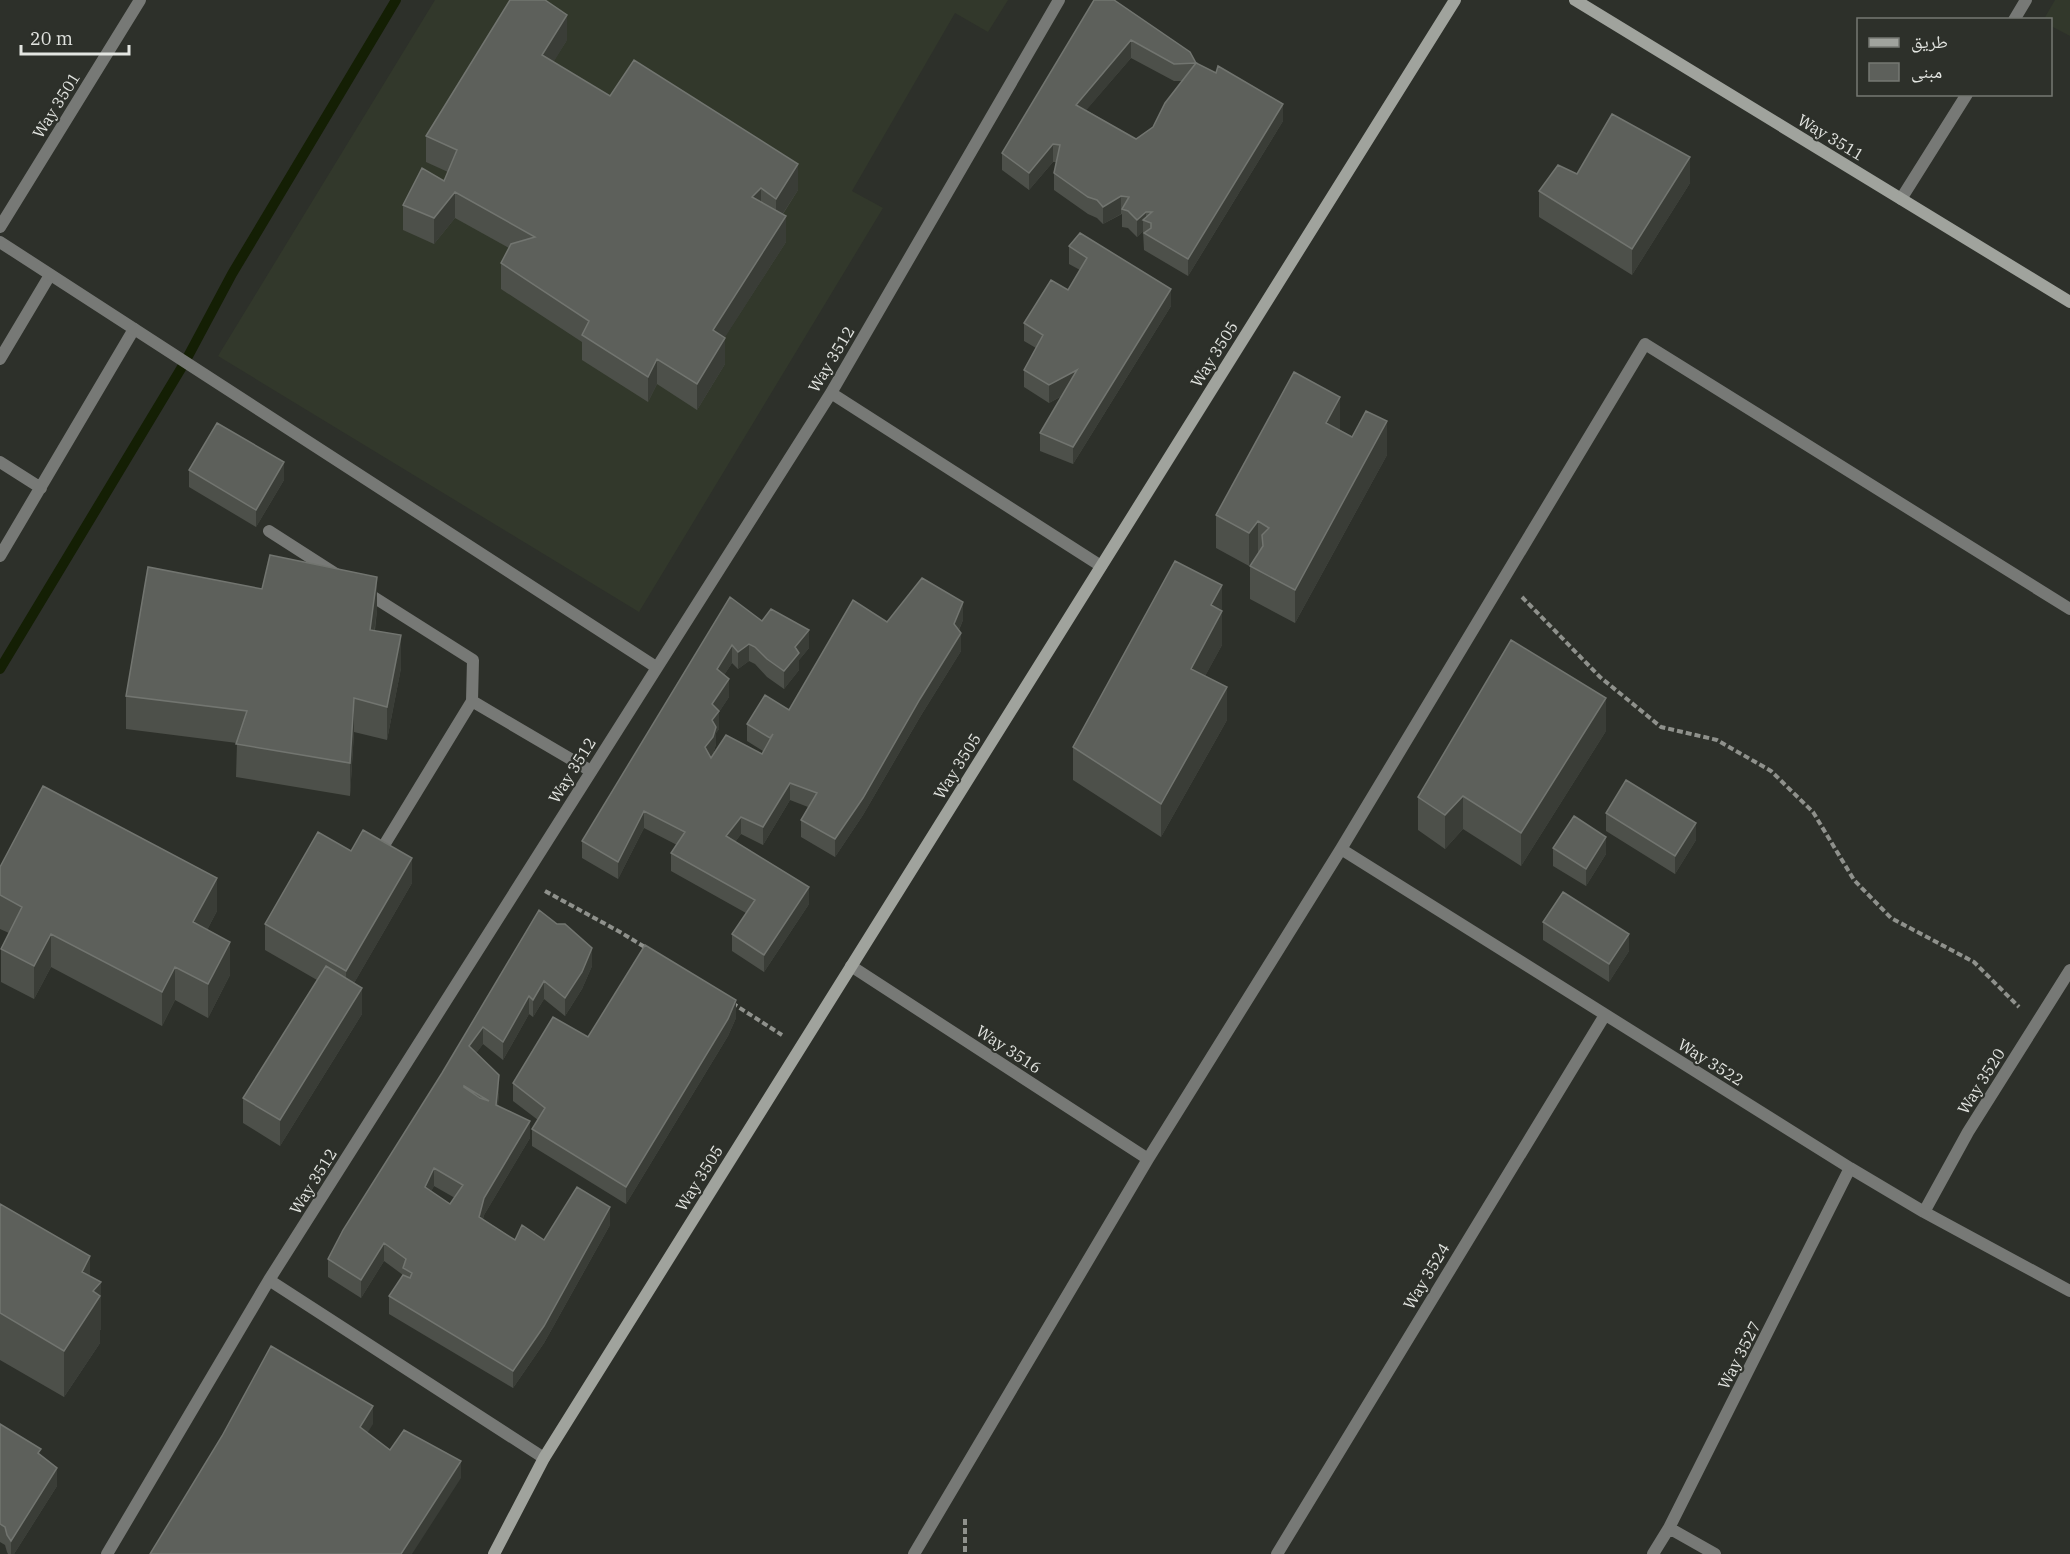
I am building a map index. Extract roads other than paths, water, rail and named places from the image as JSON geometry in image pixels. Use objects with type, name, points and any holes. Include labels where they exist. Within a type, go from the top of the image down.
[{"type":"street","name":"Way 3501","points":[[0,227],[140,0]]},
{"type":"street","name":"Way 3512","points":[[107,1554],[269,1280],[831,393],[1059,0]]},
{"type":"street","name":"Way 3505","points":[[494,1554],[544,1458],[1455,0]]},
{"type":"street","name":"Way 3511","points":[[1575,0],[2070,302]]},
{"type":"street","points":[[2015,18],[2026,0]]},
{"type":"street","points":[[1902,199],[1966,96]]},
{"type":"street","points":[[0,242],[656,667]]},
{"type":"street","points":[[0,359],[50,275]]},
{"type":"street","points":[[0,556],[134,329]]},
{"type":"street","points":[[914,1554],[1148,1159],[1341,849],[1645,344],[2070,609]]},
{"type":"street","points":[[831,393],[1101,566]]},
{"type":"street","points":[[0,462],[41,488]]},
{"type":"street","points":[[269,531],[473,660],[472,701],[386,842]]},
{"type":"street","points":[[472,701],[591,771]]},
{"type":"street","name":"Way 3522","points":[[1341,849],[1850,1168],[1924,1212],[2070,1291]]},
{"type":"street","name":"Way 3516","points":[[851,966],[1148,1159]]},
{"type":"street","name":"Way 3520","points":[[1924,1212],[1968,1132],[2070,970]]},
{"type":"street","name":"Way 3524","points":[[1277,1554],[1605,1015]]},
{"type":"street","name":"Way 3527","points":[[1653,1554],[1669,1528],[1850,1168]]},
{"type":"street","points":[[269,1280],[544,1458]]},
{"type":"street","points":[[1669,1528],[1715,1554]]},
{"type":"waterway","points":[[0,669],[185,362],[232,274],[396,0]]}]
